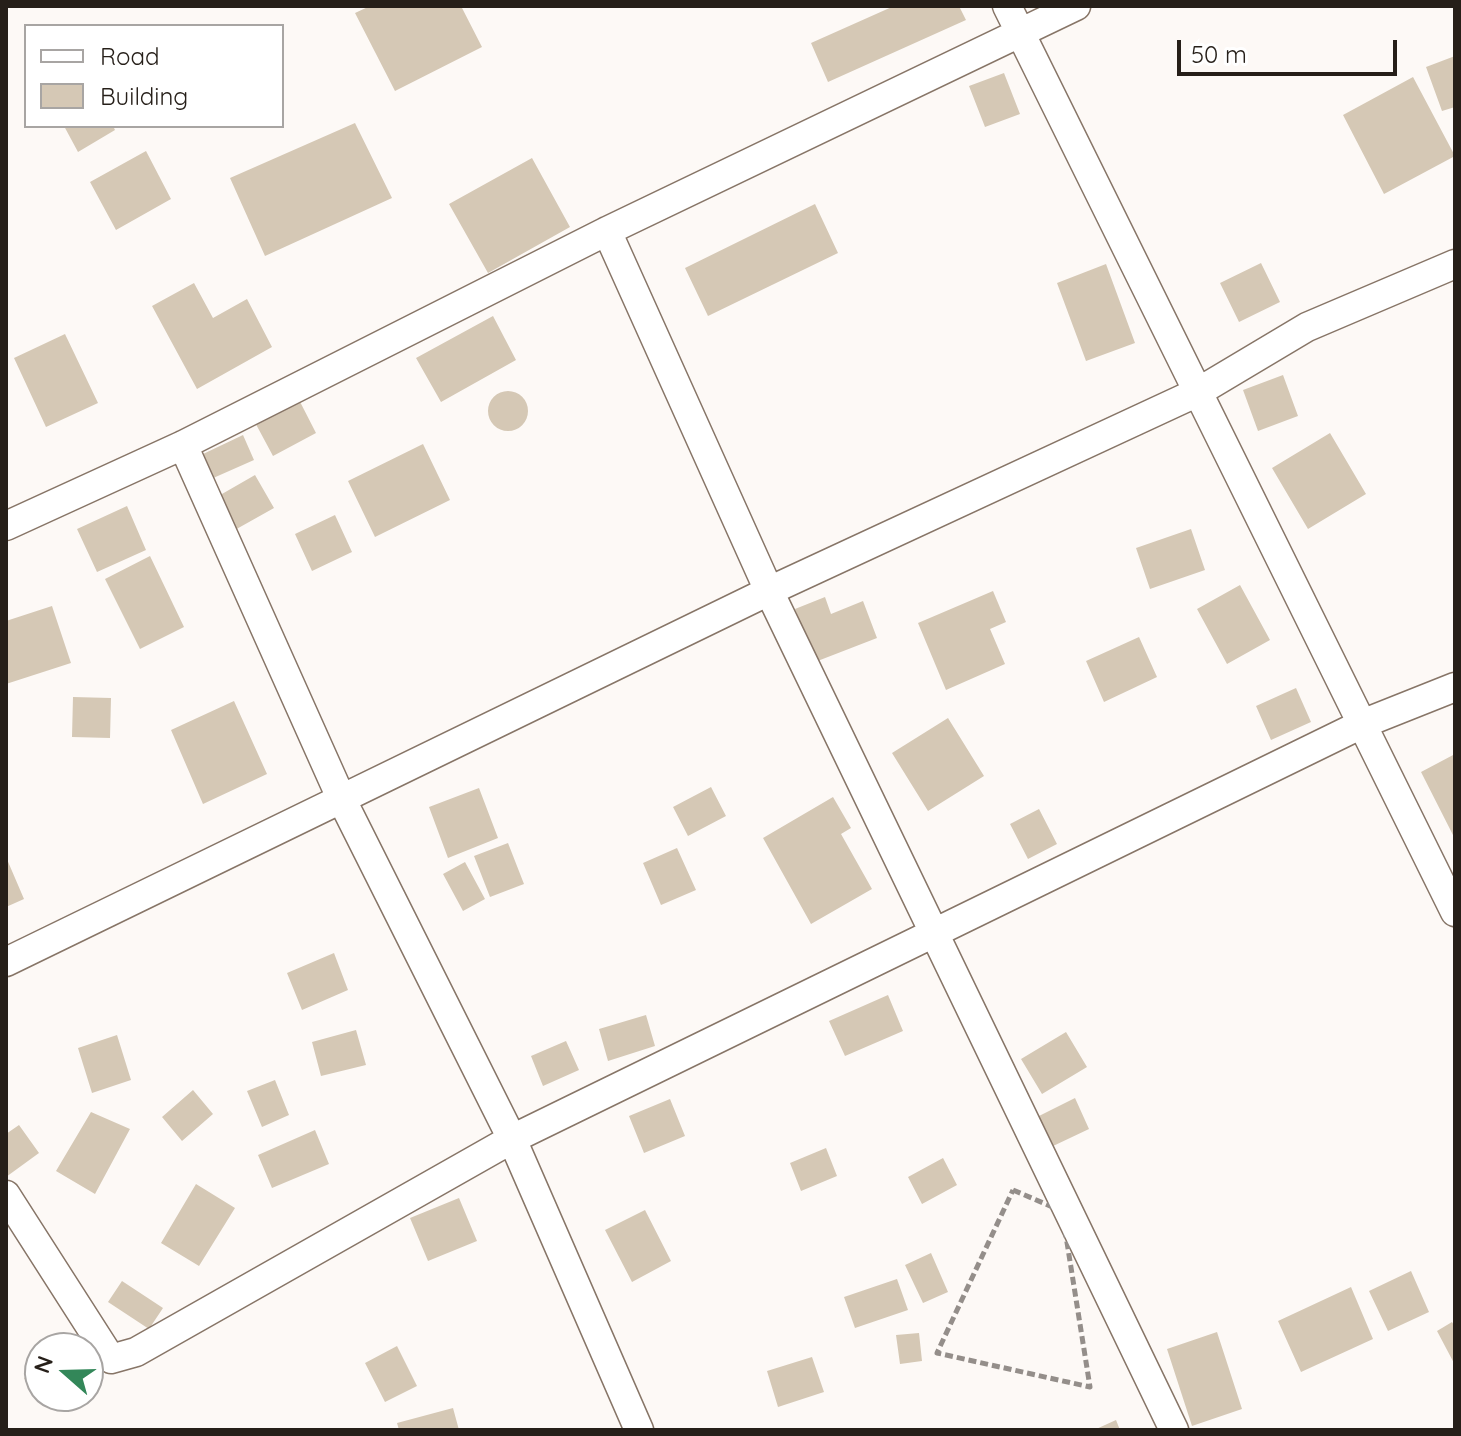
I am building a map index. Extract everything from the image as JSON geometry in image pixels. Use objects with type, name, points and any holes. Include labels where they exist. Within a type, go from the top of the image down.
[{"type":"street","points":[[1007,6],[1455,912]]},
{"type":"street","points":[[6,526],[183,445],[607,231],[1076,6]]},
{"type":"street","points":[[607,231],[769,591],[1174,1430]]},
{"type":"street","points":[[6,962],[769,591],[1198,392],[1307,327],[1455,264]]},
{"type":"street","points":[[183,445],[341,798],[512,1139],[639,1430]]},
{"type":"street","points":[[6,1195],[111,1359],[136,1352],[512,1139],[1362,724],[1455,687]]},
{"type":"path","points":[[1013,1190],[1062,1211],[1090,1387],[937,1353],[1013,1190]]},
{"type":"building","points":[[370,6],[461,6],[482,47],[395,91],[355,13]]},
{"type":"building","points":[[894,6],[959,6],[966,20],[828,82],[811,43]]},
{"type":"building","points":[[1455,56],[1455,107],[1442,111],[1426,67]]},
{"type":"building","points":[[1004,73],[1020,114],[985,127],[969,86]]},
{"type":"building","points":[[1413,77],[1455,156],[1384,194],[1343,115]]},
{"type":"building","points":[[355,123],[392,198],[265,256],[230,178]]},
{"type":"building","points":[[65,128],[114,128],[115,130],[78,152]]},
{"type":"building","points":[[146,151],[171,199],[116,230],[90,182]]},
{"type":"building","points":[[532,158],[570,227],[488,273],[449,204]]},
{"type":"building","points":[[815,204],[838,253],[708,316],[685,268]]},
{"type":"building","points":[[1261,263],[1280,302],[1239,322],[1220,283]]},
{"type":"building","points":[[1106,264],[1135,343],[1086,361],[1057,283]]},
{"type":"building","points":[[194,283],[213,318],[247,299],[272,347],[197,389],[152,306]]},
{"type":"building","points":[[493,316],[516,360],[441,402],[416,358]]},
{"type":"building","points":[[65,334],[98,403],[46,427],[14,358]]},
{"type":"building","points":[[1283,375],[1298,416],[1258,431],[1243,390]]},
{"type":"building","points":[[508,391],[522,397],[528,411],[522,425],[508,431],[494,425],[488,411],[494,397]]},
{"type":"building","points":[[295,392],[316,433],[273,456],[251,415]]},
{"type":"building","points":[[1330,433],[1366,494],[1308,529],[1272,468]]},
{"type":"building","points":[[243,435],[254,460],[211,479],[201,455]]},
{"type":"building","points":[[423,444],[450,500],[375,537],[348,481]]},
{"type":"building","points":[[255,475],[274,508],[233,531],[215,498]]},
{"type":"building","points":[[127,506],[146,550],[97,572],[77,529]]},
{"type":"building","points":[[335,515],[352,552],[312,571],[295,534]]},
{"type":"building","points":[[1191,529],[1205,570],[1150,589],[1136,548]]},
{"type":"building","points":[[150,556],[184,627],[140,649],[105,579]]},
{"type":"building","points":[[1240,585],[1270,640],[1227,664],[1197,609]]},
{"type":"building","points":[[993,591],[1006,622],[990,629],[1005,664],[946,690],[918,623]]},
{"type":"building","points":[[825,597],[831,614],[863,601],[877,638],[815,662],[795,609]]},
{"type":"building","points":[[52,606],[71,663],[6,684],[6,621]]},
{"type":"building","points":[[1139,637],[1157,677],[1104,702],[1086,661]]},
{"type":"building","points":[[1296,688],[1311,722],[1271,740],[1256,706]]},
{"type":"building","points":[[73,697],[111,698],[110,738],[72,737]]},
{"type":"building","points":[[234,701],[267,774],[203,804],[171,730]]},
{"type":"building","points":[[948,718],[984,776],[928,811],[892,753]]},
{"type":"building","points":[[1455,754],[1455,839],[1421,772]]},
{"type":"building","points":[[711,787],[726,816],[688,836],[673,807]]},
{"type":"building","points":[[479,788],[498,838],[448,858],[429,807]]},
{"type":"building","points":[[833,797],[851,828],[841,834],[872,889],[811,924],[763,838]]},
{"type":"building","points":[[1039,809],[1057,844],[1028,859],[1010,824]]},
{"type":"building","points":[[508,843],[524,884],[490,897],[474,856]]},
{"type":"building","points":[[677,848],[696,890],[661,905],[643,863]]},
{"type":"building","points":[[6,857],[24,899],[6,907]]},
{"type":"building","points":[[465,862],[485,899],[463,911],[443,874]]},
{"type":"building","points":[[334,953],[348,990],[302,1010],[287,973]]},
{"type":"building","points":[[888,995],[903,1031],[845,1056],[829,1021]]},
{"type":"building","points":[[646,1015],[655,1046],[608,1061],[599,1029]]},
{"type":"building","points":[[356,1030],[366,1065],[321,1076],[312,1042]]},
{"type":"building","points":[[1066,1032],[1087,1067],[1042,1094],[1021,1059]]},
{"type":"building","points":[[117,1035],[131,1080],[92,1093],[78,1048]]},
{"type":"building","points":[[566,1041],[579,1070],[543,1086],[531,1056]]},
{"type":"building","points":[[275,1080],[289,1115],[262,1127],[247,1091]]},
{"type":"building","points":[[193,1090],[213,1114],[182,1141],[162,1117]]},
{"type":"building","points":[[1075,1098],[1089,1129],[1051,1147],[1037,1117]]},
{"type":"building","points":[[670,1099],[685,1136],[644,1153],[629,1116]]},
{"type":"building","points":[[91,1112],[130,1129],[95,1194],[56,1171]]},
{"type":"building","points":[[19,1125],[39,1153],[6,1177],[6,1134]]},
{"type":"building","points":[[315,1130],[329,1164],[272,1188],[258,1155]]},
{"type":"building","points":[[826,1148],[837,1176],[801,1191],[790,1163]]},
{"type":"building","points":[[943,1158],[957,1185],[922,1204],[908,1177]]},
{"type":"building","points":[[196,1184],[235,1208],[199,1266],[161,1243]]},
{"type":"building","points":[[459,1198],[477,1241],[428,1261],[410,1218]]},
{"type":"building","points":[[645,1210],[671,1261],[632,1282],[605,1230]]},
{"type":"building","points":[[931,1253],[948,1292],[923,1303],[905,1265]]},
{"type":"building","points":[[1411,1271],[1429,1312],[1388,1331],[1369,1291]]},
{"type":"building","points":[[897,1279],[908,1310],[855,1328],[844,1297]]},
{"type":"building","points":[[122,1281],[163,1308],[149,1329],[108,1302]]},
{"type":"building","points":[[1351,1287],[1373,1339],[1301,1372],[1278,1321]]},
{"type":"building","points":[[1452,1322],[1455,1327],[1455,1365],[1437,1331]]},
{"type":"building","points":[[1217,1332],[1242,1409],[1192,1426],[1167,1349]]},
{"type":"building","points":[[919,1333],[922,1361],[900,1364],[896,1335]]},
{"type":"building","points":[[397,1346],[417,1386],[385,1402],[365,1363]]},
{"type":"building","points":[[812,1357],[824,1392],[778,1407],[767,1371]]},
{"type":"building","points":[[453,1408],[459,1430],[399,1430],[397,1423]]},
{"type":"building","points":[[1116,1420],[1120,1430],[1094,1430]]}]
